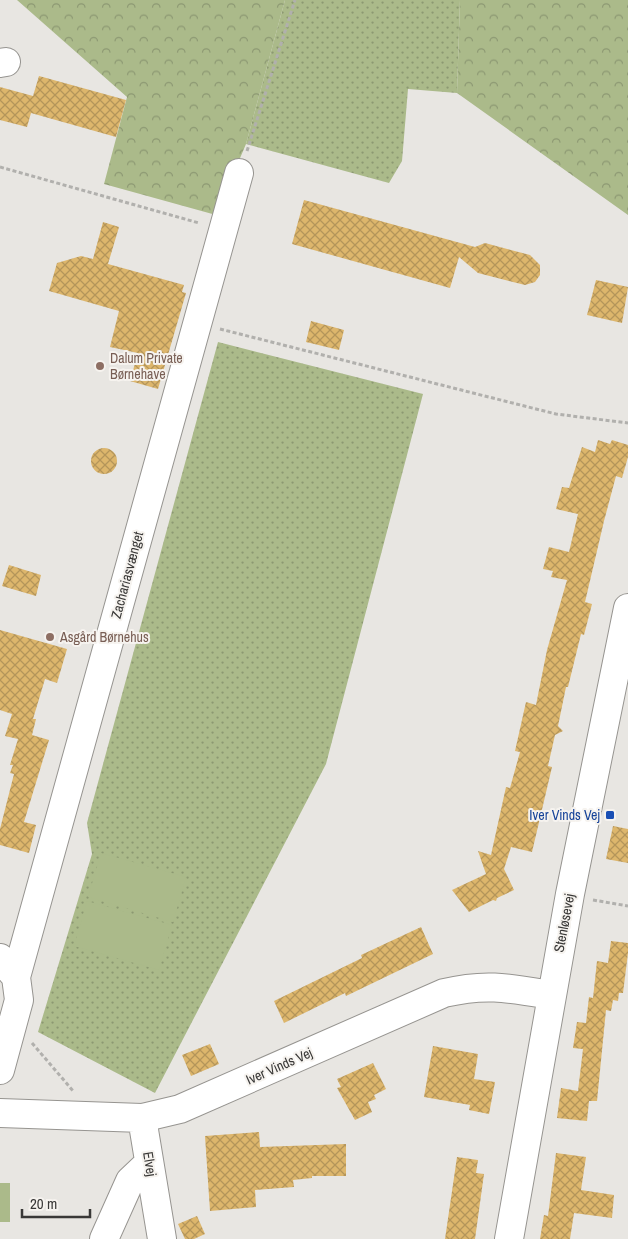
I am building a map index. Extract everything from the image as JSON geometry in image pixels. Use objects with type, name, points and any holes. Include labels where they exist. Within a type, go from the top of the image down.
[{"type":"street","name":"Zachariasvænget","points":[[8,968],[197,324],[239,173]]},
{"type":"street","name":"Stenløsevej","points":[[509,1239],[551,995],[628,608]]},
{"type":"street","points":[[0,1070],[19,1000],[8,968]]},
{"type":"street","name":"Iver Vinds Vej","points":[[0,1113],[142,1118],[180,1110],[444,993],[473,986],[505,987],[551,995]]},
{"type":"street","name":"Elvej","points":[[142,1118],[162,1239]]},
{"type":"street","points":[[104,1239],[130,1181],[149,1163]]},
{"type":"path","points":[[239,173],[295,0]]},
{"type":"path","points":[[0,167],[222,230]]},
{"type":"path","points":[[197,324],[556,414],[628,423]]},
{"type":"path","points":[[13,1021],[96,1117]]},
{"type":"green space","points":[[17,0],[285,0],[246,144],[216,215],[104,184],[127,97]]},
{"type":"green space","points":[[285,0],[460,0],[457,93],[408,89],[402,161],[389,183],[246,144]]},
{"type":"green space","points":[[460,0],[628,0],[628,215],[457,93]]},
{"type":"green space","points":[[218,342],[423,394],[326,764],[155,1093],[38,1032],[92,854],[87,823]]},
{"type":"green space","points":[[101,853],[186,877],[173,922],[88,897]]},
{"type":"green space","points":[[87,901],[172,925],[159,970],[74,946]]},
{"type":"green space","points":[[0,1183],[10,1183],[10,1222],[0,1222]]},
{"type":"building","points":[[39,76],[126,100],[116,137],[31,113],[27,127],[0,120],[0,87],[33,96]]},
{"type":"building","points":[[304,200],[475,247],[485,243],[530,255],[540,265],[540,275],[535,282],[525,285],[478,273],[459,257],[450,288],[292,244]]},
{"type":"building","points":[[103,222],[119,227],[108,264],[184,285],[182,292],[186,293],[158,389],[130,381],[138,353],[110,347],[119,311],[49,291],[57,263],[81,256],[93,259]]},
{"type":"building","points":[[596,280],[628,287],[622,323],[587,315]]},
{"type":"building","points":[[311,321],[344,330],[339,350],[306,342]]},
{"type":"building","points":[[598,440],[610,444],[612,440],[628,445],[628,457],[622,478],[616,476],[604,521],[585,602],[592,604],[584,635],[581,634],[568,687],[566,687],[558,726],[563,731],[555,735],[548,766],[552,767],[532,852],[511,847],[504,869],[514,890],[497,898],[496,901],[493,900],[469,912],[452,890],[486,874],[478,851],[491,855],[506,787],[510,788],[520,752],[515,751],[526,702],[536,705],[547,650],[567,580],[551,577],[553,571],[543,569],[549,547],[569,552],[578,514],[556,509],[562,487],[569,488],[582,447],[595,452]]},
{"type":"building","points":[[104,448],[113,452],[117,461],[113,470],[104,474],[95,470],[91,461],[95,452]]},
{"type":"building","points":[[9,565],[41,575],[36,596],[2,586]]},
{"type":"building","points":[[0,630],[67,649],[57,683],[45,679],[33,719],[36,719],[32,735],[49,740],[24,822],[36,825],[29,853],[0,845],[0,829],[14,774],[10,773],[13,765],[10,765],[18,739],[5,736],[12,714],[0,710]]},
{"type":"building","points":[[613,826],[628,829],[628,863],[606,859]]},
{"type":"building","points":[[421,927],[433,954],[346,996],[345,993],[284,1023],[274,1001],[362,958],[361,955]]},
{"type":"building","points":[[611,941],[628,943],[628,953],[623,993],[619,993],[618,1001],[613,1000],[611,1011],[606,1010],[597,1101],[589,1101],[587,1121],[557,1118],[561,1088],[578,1091],[583,1049],[573,1048],[577,1022],[586,1023],[589,997],[593,998],[597,961],[608,963]]},
{"type":"building","points":[[210,1044],[219,1064],[191,1076],[182,1055]]},
{"type":"building","points":[[433,1046],[478,1054],[474,1079],[495,1082],[489,1114],[469,1110],[470,1105],[424,1097]]},
{"type":"building","points":[[373,1063],[386,1089],[374,1095],[376,1099],[368,1102],[372,1112],[355,1120],[337,1088],[341,1087],[337,1079]]},
{"type":"building","points":[[259,1132],[260,1147],[346,1144],[346,1176],[312,1176],[312,1178],[293,1180],[294,1187],[255,1190],[256,1207],[210,1211],[205,1136]]},
{"type":"building","points":[[556,1153],[586,1157],[581,1190],[614,1195],[612,1218],[574,1213],[570,1239],[540,1239],[544,1215],[548,1216]]},
{"type":"building","points":[[457,1157],[478,1160],[476,1173],[484,1174],[475,1239],[445,1239]]},
{"type":"building","points":[[197,1216],[205,1234],[194,1239],[185,1239],[178,1224]]},
{"type":"place","name":"Dalum Private Børnehave","points":[[100,366]]},
{"type":"place","name":"Asgård Børnehus","points":[[50,637]]},
{"type":"place","name":"Iver Vinds Vej","points":[[610,815]]}]
